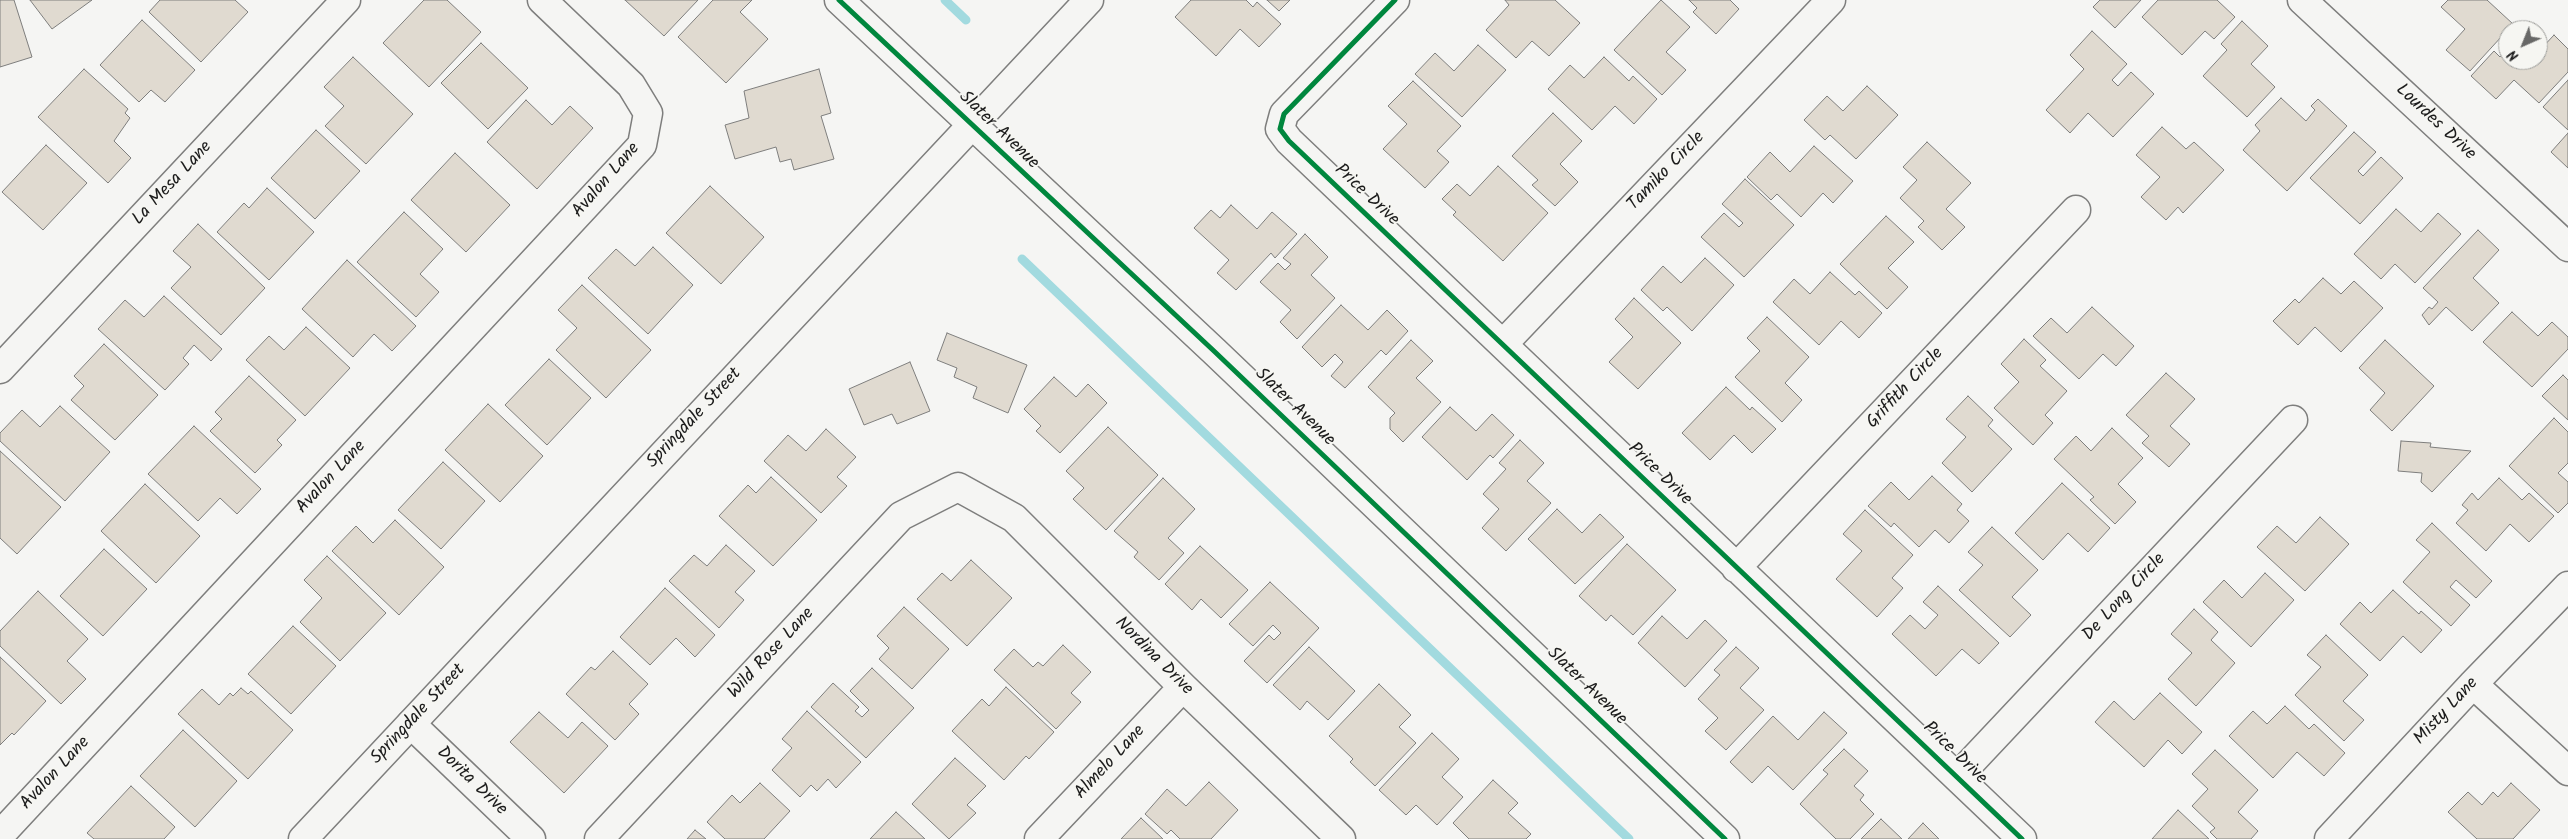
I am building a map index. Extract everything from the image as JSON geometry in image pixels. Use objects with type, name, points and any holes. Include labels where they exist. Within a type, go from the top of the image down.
[{"type":"street","name":"La Mesa Lane","points":[[1,367],[346,0]]},
{"type":"street","name":"Avalon Lane","points":[[0,835],[642,145],[648,112],[631,85],[542,0]]},
{"type":"street","name":"Slater Avenue","points":[[839,0],[1222,358],[1725,839]]},
{"type":"street","name":"Springdale Street","points":[[303,839],[1089,0]]},
{"type":"street","name":"Price Drive","points":[[1395,0],[1284,114],[1280,129],[1289,141],[2022,839]]},
{"type":"street","name":"Tamiko Circle","points":[[1503,344],[1831,0]]},
{"type":"street","name":"Lourdes Drive","points":[[2302,0],[2568,247]]},
{"type":"street","name":"Griffith Circle","points":[[1736,568],[2076,210]]},
{"type":"street","name":"De Long Circle","points":[[1958,776],[2292,420]]},
{"type":"street","name":"Nordina Drive","points":[[958,487],[1014,518],[1183,687],[1341,839]]},
{"type":"street","name":"Wild Rose Lane","points":[[599,839],[901,516],[958,487]]},
{"type":"street","name":"Misty Lane","points":[[2329,839],[2473,684],[2568,586]]},
{"type":"street","points":[[2473,684],[2568,771]]},
{"type":"street","name":"Almelo Lane","points":[[1039,839],[1183,687]]},
{"type":"street","name":"Dorita Drive","points":[[410,724],[531,839]]},
{"type":"building","points":[[0,0],[14,0],[32,57],[0,67]]},
{"type":"building","points":[[30,0],[92,0],[52,29]]},
{"type":"building","points":[[160,0],[235,0],[248,12],[201,62],[149,12]]},
{"type":"building","points":[[424,0],[447,0],[481,32],[429,87],[383,43]]},
{"type":"building","points":[[625,0],[698,0],[664,36]]},
{"type":"building","points":[[713,0],[752,0],[740,12],[768,39],[726,83],[678,37]]},
{"type":"building","points":[[1191,0],[1246,0],[1253,7],[1257,2],[1281,24],[1259,47],[1240,29],[1216,56],[1175,17]]},
{"type":"building","points":[[1267,0],[1290,0],[1279,11]]},
{"type":"building","points":[[1505,0],[1555,0],[1580,23],[1549,56],[1532,41],[1516,58],[1486,30],[1509,5]]},
{"type":"building","points":[[1661,0],[1690,27],[1666,52],[1686,70],[1662,95],[1614,50]]},
{"type":"building","points":[[1689,0],[1730,0],[1739,9],[1716,34],[1693,12],[1697,8]]},
{"type":"building","points":[[2100,0],[2141,0],[2115,28],[2093,7]]},
{"type":"building","points":[[2158,0],[2217,0],[2235,17],[2214,39],[2205,31],[2182,55],[2142,17]]},
{"type":"building","points":[[2448,0],[2487,0],[2509,20],[2498,20],[2498,40],[2470,71],[2446,50],[2465,29],[2441,7]]},
{"type":"building","points":[[142,20],[195,70],[165,102],[151,90],[139,102],[100,65]]},
{"type":"building","points":[[2242,21],[2268,46],[2251,64],[2275,87],[2247,117],[2203,76],[2227,50],[2221,44]]},
{"type":"building","points":[[2092,31],[2127,64],[2112,80],[2118,86],[2131,72],[2154,94],[2113,137],[2088,113],[2070,133],[2046,110],[2084,69],[2070,55]]},
{"type":"building","points":[[2554,35],[2568,49],[2568,72],[2539,103],[2514,80],[2496,99],[2471,76],[2494,51],[2498,55],[2498,70],[2548,70],[2548,41]]},
{"type":"building","points":[[481,43],[528,88],[488,129],[441,83]]},
{"type":"building","points":[[1478,45],[1506,70],[1462,117],[1415,74],[1435,53],[1454,71]]},
{"type":"building","points":[[353,57],[413,114],[366,164],[325,126],[344,106],[324,87]]},
{"type":"building","points":[[1604,57],[1629,81],[1633,76],[1657,99],[1634,124],[1615,106],[1592,130],[1548,89],[1570,65],[1584,78]]},
{"type":"building","points":[[84,69],[128,109],[125,113],[130,118],[114,141],[131,158],[108,183],[38,117]]},
{"type":"building","points":[[819,69],[831,113],[821,116],[834,159],[794,170],[791,159],[780,162],[776,147],[735,159],[725,125],[749,118],[744,91]]},
{"type":"building","points":[[2568,80],[2568,130],[2543,107]]},
{"type":"building","points":[[1413,81],[1461,126],[1437,151],[1449,162],[1425,188],[1383,149],[1407,124],[1388,106]]},
{"type":"building","points":[[1867,86],[1898,115],[1856,159],[1830,135],[1825,140],[1804,120],[1827,96],[1843,111]]},
{"type":"building","points":[[2281,98],[2306,121],[2315,110],[2311,106],[2318,99],[2347,126],[2287,191],[2243,150],[2260,131],[2255,125]]},
{"type":"building","points":[[526,100],[552,125],[570,106],[593,128],[537,189],[487,142]]},
{"type":"building","points":[[1553,113],[1582,141],[1560,164],[1578,182],[1555,206],[1532,185],[1538,180],[1512,156]]},
{"type":"building","points":[[2162,127],[2186,149],[2194,142],[2224,170],[2183,213],[2178,207],[2166,220],[2141,197],[2160,177],[2136,155]]},
{"type":"building","points":[[316,130],[360,171],[315,219],[271,178]]},
{"type":"building","points":[[2354,132],[2376,152],[2358,171],[2363,176],[2381,157],[2403,178],[2360,224],[2310,178]]},
{"type":"building","points":[[2568,133],[2568,168],[2551,152]]},
{"type":"building","points":[[1927,142],[1971,183],[1946,209],[1965,227],[1942,250],[1918,227],[1924,221],[1900,198],[1917,180],[1903,167]]},
{"type":"building","points":[[46,145],[87,183],[43,230],[2,192]]},
{"type":"building","points":[[1814,146],[1853,181],[1833,203],[1823,193],[1801,217],[1777,194],[1771,200],[1747,177],[1770,152],[1790,172]]},
{"type":"building","points":[[455,153],[510,205],[466,252],[411,200]]},
{"type":"building","points":[[1498,166],[1548,213],[1503,261],[1453,215],[1456,212],[1442,199],[1457,184],[1470,196]]},
{"type":"building","points":[[1745,179],[1794,225],[1744,277],[1701,237],[1724,213],[1739,227],[1743,223],[1722,204]]},
{"type":"building","points":[[710,186],[764,237],[721,284],[666,233]]},
{"type":"building","points":[[267,188],[314,232],[269,280],[217,232],[244,203],[249,208]]},
{"type":"building","points":[[1231,205],[1257,229],[1272,212],[1297,234],[1275,258],[1271,253],[1236,290],[1217,273],[1229,260],[1194,228],[1211,210],[1220,218]]},
{"type":"building","points":[[2396,209],[2421,232],[2438,213],[2461,234],[2415,283],[2395,264],[2381,279],[2354,254]]},
{"type":"building","points":[[404,212],[443,249],[420,274],[439,292],[416,317],[357,262]]},
{"type":"building","points":[[1886,216],[1914,242],[1888,268],[1908,287],[1887,309],[1840,264]]},
{"type":"building","points":[[198,224],[265,288],[221,335],[171,288],[191,267],[173,251]]},
{"type":"building","points":[[2478,230],[2499,250],[2473,278],[2499,303],[2472,331],[2446,307],[2429,325],[2422,315],[2429,307],[2432,309],[2438,302],[2423,288]]},
{"type":"building","points":[[1305,234],[1328,257],[1311,275],[1335,298],[1297,339],[1280,322],[1291,310],[1260,282],[1278,263],[1285,270],[1291,264],[1283,258]]},
{"type":"building","points":[[653,247],[693,285],[648,334],[588,278],[616,249],[635,266]]},
{"type":"building","points":[[1705,258],[1734,285],[1692,331],[1667,307],[1663,311],[1641,290],[1663,266],[1681,283]]},
{"type":"building","points":[[347,260],[416,326],[392,351],[374,334],[353,357],[302,309]]},
{"type":"building","points":[[1830,272],[1855,295],[1859,291],[1882,313],[1859,338],[1841,321],[1819,345],[1773,302],[1794,279],[1810,294]]},
{"type":"building","points":[[2323,278],[2341,294],[2354,281],[2383,308],[2341,352],[2315,327],[2298,345],[2273,321],[2295,299],[2299,303]]},
{"type":"building","points":[[582,285],[651,350],[606,398],[556,350],[577,328],[558,310]]},
{"type":"building","points":[[164,296],[222,349],[211,361],[194,345],[183,358],[189,364],[165,390],[98,329],[125,300],[144,317]]},
{"type":"building","points":[[1634,298],[1681,343],[1638,389],[1609,362],[1633,337],[1615,319]]},
{"type":"building","points":[[1341,305],[1368,330],[1387,310],[1408,331],[1386,355],[1381,350],[1345,388],[1331,376],[1343,362],[1335,354],[1322,367],[1302,347]]},
{"type":"building","points":[[2092,307],[2134,346],[2116,366],[2103,354],[2079,379],[2033,336],[2051,318],[2067,333]]},
{"type":"building","points":[[2512,312],[2538,336],[2552,322],[2568,337],[2568,349],[2532,387],[2483,342]]},
{"type":"building","points":[[1767,317],[1809,357],[1785,383],[1802,400],[1782,422],[1735,377],[1760,351],[1747,338]]},
{"type":"building","points":[[306,327],[350,368],[305,416],[246,360],[269,336],[284,350]]},
{"type":"building","points":[[947,333],[1027,365],[1008,413],[973,398],[977,387],[954,377],[957,368],[937,360]]},
{"type":"building","points":[[2024,339],[2046,360],[2040,366],[2067,391],[2045,415],[2053,423],[2033,445],[1994,408],[2019,382],[2001,364]]},
{"type":"building","points":[[1411,340],[1433,361],[1416,378],[1441,402],[1403,442],[1390,429],[1390,418],[1395,413],[1368,387]]},
{"type":"building","points":[[2385,340],[2434,386],[2392,431],[2370,410],[2385,393],[2359,368]]},
{"type":"building","points":[[104,344],[158,395],[115,440],[71,400],[84,386],[74,376]]},
{"type":"building","points":[[549,359],[591,398],[547,445],[505,405]]},
{"type":"building","points":[[910,362],[930,411],[897,424],[892,414],[864,425],[849,389]]},
{"type":"building","points":[[2166,373],[2195,399],[2170,426],[2190,444],[2169,467],[2142,443],[2149,436],[2126,415]]},
{"type":"building","points":[[2563,375],[2568,380],[2568,420],[2542,396]]},
{"type":"building","points":[[249,376],[296,420],[277,440],[282,445],[255,473],[210,431],[222,419],[215,412]]},
{"type":"building","points":[[1054,377],[1076,397],[1088,384],[1107,403],[1060,453],[1036,431],[1041,426],[1024,409]]},
{"type":"building","points":[[1726,387],[1750,410],[1752,407],[1776,429],[1752,453],[1734,435],[1710,460],[1682,433]]},
{"type":"building","points":[[1968,396],[1993,420],[1988,426],[2012,449],[1972,492],[1942,463],[1966,437],[1946,419]]},
{"type":"building","points":[[488,404],[543,456],[500,502],[445,450]]},
{"type":"building","points":[[60,406],[110,452],[65,501],[0,441],[0,433],[22,410],[40,427]]},
{"type":"building","points":[[1450,407],[1476,431],[1492,414],[1514,435],[1493,458],[1490,455],[1467,480],[1422,437]]},
{"type":"building","points":[[2554,418],[2568,432],[2568,463],[2558,473],[2568,482],[2568,503],[2558,513],[2509,466]]},
{"type":"building","points":[[194,426],[261,489],[237,514],[220,498],[198,521],[148,474]]},
{"type":"building","points":[[1108,427],[1158,475],[1106,530],[1073,499],[1084,488],[1066,471]]},
{"type":"building","points":[[2112,428],[2143,458],[2118,484],[2136,502],[2115,524],[2090,500],[2094,497],[2054,459],[2076,436],[2091,451]]},
{"type":"building","points":[[826,429],[856,457],[837,477],[847,486],[821,513],[764,461],[788,435],[806,451]]},
{"type":"building","points":[[1520,440],[1544,463],[1527,481],[1551,503],[1506,551],[1482,528],[1499,509],[1483,494],[1506,469],[1499,463]]},
{"type":"building","points":[[2401,441],[2431,443],[2430,447],[2471,451],[2432,492],[2421,482],[2422,473],[2398,471]]},
{"type":"building","points":[[0,451],[61,507],[17,554],[0,538]]},
{"type":"building","points":[[443,462],[485,501],[441,549],[398,510]]},
{"type":"building","points":[[1932,476],[1962,504],[1957,510],[1969,521],[1949,543],[1935,530],[1919,547],[1894,523],[1891,527],[1868,506],[1891,482],[1909,500]]},
{"type":"building","points":[[771,477],[817,520],[773,566],[719,516],[748,485],[756,493]]},
{"type":"building","points":[[1163,478],[1195,509],[1168,538],[1184,553],[1159,580],[1134,557],[1138,552],[1114,531]]},
{"type":"building","points":[[2499,478],[2522,500],[2529,493],[2554,516],[2529,542],[2510,524],[2486,551],[2456,523],[2468,510],[2462,505],[2472,493],[2478,500]]},
{"type":"building","points":[[2062,483],[2110,528],[2088,552],[2068,533],[2043,560],[2015,533]]},
{"type":"building","points":[[145,484],[200,536],[156,583],[101,531]]},
{"type":"building","points":[[1557,509],[1582,533],[1600,514],[1624,537],[1575,584],[1528,539]]},
{"type":"building","points":[[1865,510],[1913,555],[1892,578],[1903,588],[1877,617],[1836,579],[1862,551],[1843,534]]},
{"type":"building","points":[[2320,517],[2349,544],[2305,591],[2257,547],[2277,526],[2296,543]]},
{"type":"building","points":[[395,520],[444,567],[399,615],[332,551],[356,526],[373,543]]},
{"type":"building","points":[[2432,523],[2492,581],[2476,598],[2456,580],[2450,587],[2470,605],[2451,626],[2403,582],[2430,552],[2416,540]]},
{"type":"building","points":[[1992,527],[2038,570],[2012,597],[2031,615],[2010,637],[1959,590],[1983,565],[1968,552]]},
{"type":"building","points":[[1627,544],[1676,590],[1633,635],[1611,615],[1606,621],[1579,596]]},
{"type":"building","points":[[726,545],[755,571],[735,592],[744,600],[719,628],[669,581],[694,555],[707,566]]},
{"type":"building","points":[[1200,546],[1248,590],[1221,618],[1201,599],[1192,610],[1165,584]]},
{"type":"building","points":[[104,549],[147,589],[103,636],[60,596]]},
{"type":"building","points":[[327,556],[386,613],[340,661],[300,622],[322,598],[304,580]]},
{"type":"building","points":[[971,560],[1012,598],[967,646],[917,599],[942,573],[951,581]]},
{"type":"building","points":[[2265,573],[2294,600],[2251,647],[2203,602],[2224,580],[2242,598]]},
{"type":"building","points":[[1270,582],[1319,628],[1267,683],[1244,661],[1269,635],[1274,640],[1281,633],[1273,625],[1253,646],[1229,624]]},
{"type":"building","points":[[1938,586],[1999,643],[1979,664],[1962,649],[1936,676],[1892,634],[1910,615],[1925,629],[1938,615],[1923,602]]},
{"type":"building","points":[[665,588],[715,635],[695,657],[676,638],[650,665],[620,637]]},
{"type":"building","points":[[2393,590],[2419,614],[2421,611],[2442,630],[2421,653],[2403,636],[2380,661],[2340,624],[2360,602],[2371,613]]},
{"type":"building","points":[[38,591],[88,639],[67,661],[86,679],[61,704],[0,646],[0,631]]},
{"type":"building","points":[[904,607],[949,649],[912,689],[879,659],[889,648],[877,636]]},
{"type":"building","points":[[2194,609],[2218,632],[2211,640],[2235,663],[2196,706],[2168,679],[2192,653],[2171,634]]},
{"type":"building","points":[[1662,616],[1687,639],[1705,620],[1727,641],[1685,687],[1638,643]]},
{"type":"building","points":[[293,626],[336,666],[291,714],[248,674]]},
{"type":"building","points":[[2326,635],[2368,675],[2343,701],[2364,720],[2344,741],[2295,695],[2321,667],[2307,655]]},
{"type":"building","points":[[1063,645],[1091,672],[1071,693],[1081,702],[1056,729],[994,670],[1014,649],[1033,667],[1038,662],[1043,666]]},
{"type":"building","points":[[1309,647],[1355,691],[1328,720],[1307,701],[1300,710],[1273,685]]},
{"type":"building","points":[[1736,647],[1759,668],[1740,688],[1764,710],[1726,750],[1705,731],[1718,718],[1698,699],[1720,675],[1714,670]]},
{"type":"building","points":[[613,651],[648,684],[629,704],[639,714],[615,740],[566,694],[591,667],[595,670]]},
{"type":"building","points":[[0,657],[46,701],[14,735],[12,733],[0,745]]},
{"type":"building","points":[[872,668],[914,708],[866,758],[811,707],[833,683],[859,707],[855,711],[862,717],[869,710],[850,691]]},
{"type":"building","points":[[1379,684],[1411,715],[1399,727],[1416,743],[1375,786],[1350,762],[1353,759],[1329,736]]},
{"type":"building","points":[[1006,687],[1054,732],[1029,759],[1026,756],[1004,780],[952,731],[982,699],[989,706]]},
{"type":"building","points":[[241,688],[248,694],[251,691],[293,730],[248,779],[178,714],[202,689],[219,705],[230,693],[233,696]]},
{"type":"building","points":[[2160,693],[2202,732],[2182,754],[2168,740],[2144,767],[2095,722],[2114,701],[2134,720]]},
{"type":"building","points":[[2285,706],[2309,729],[2314,724],[2345,753],[2324,776],[2297,752],[2273,778],[2229,736],[2253,711],[2267,724]]},
{"type":"building","points":[[807,711],[861,762],[836,788],[828,779],[817,791],[811,785],[800,797],[772,770],[792,748],[782,739]]},
{"type":"building","points":[[539,712],[568,738],[582,722],[608,746],[564,793],[510,742]]},
{"type":"building","points":[[1824,712],[1847,733],[1793,790],[1768,766],[1752,783],[1730,762],[1773,716],[1798,740]]},
{"type":"building","points":[[183,730],[237,781],[195,827],[140,776]]},
{"type":"building","points":[[1432,733],[1459,759],[1442,777],[1463,797],[1437,825],[1416,805],[1406,815],[1379,790]]},
{"type":"building","points":[[1844,749],[1868,771],[1854,786],[1864,795],[1860,800],[1874,814],[1850,839],[1836,839],[1800,804],[1828,774],[1823,770]]},
{"type":"building","points":[[2215,750],[2258,790],[2238,812],[2258,831],[2251,839],[2217,839],[2210,832],[2215,828],[2192,806],[2208,789],[2192,774]]},
{"type":"building","points":[[955,758],[986,786],[967,805],[976,813],[949,839],[912,804]]},
{"type":"building","points":[[1493,780],[1518,803],[1508,813],[1531,834],[1526,839],[1469,839],[1453,823]]},
{"type":"building","points":[[1209,782],[1238,810],[1211,839],[1180,839],[1171,830],[1167,834],[1145,814],[1167,789],[1186,806]]},
{"type":"building","points":[[760,783],[790,811],[764,839],[725,839],[707,822],[732,795],[740,803]]},
{"type":"building","points":[[2511,783],[2540,810],[2513,839],[2477,839],[2448,812],[2468,792],[2482,805],[2493,792],[2498,797]]},
{"type":"building","points":[[131,786],[175,827],[164,839],[94,839],[87,833]]},
{"type":"building","points":[[2178,810],[2209,839],[2152,839]]},
{"type":"building","points":[[896,812],[925,839],[870,839]]},
{"type":"building","points":[[1141,818],[1163,839],[1121,839]]},
{"type":"building","points":[[1881,819],[1902,839],[1861,839]]},
{"type":"building","points":[[1923,823],[1939,839],[1908,839]]},
{"type":"building","points":[[695,830],[706,839],[687,839]]},
{"type":"waterway","points":[[945,0],[966,20]]},
{"type":"waterway","points":[[1022,259],[1629,839]]},
{"type":"cycle path","points":[[839,0],[1215,352],[1725,839]]},
{"type":"cycle path","points":[[1395,0],[1284,114],[1280,129],[1289,141],[2022,839]]}]
